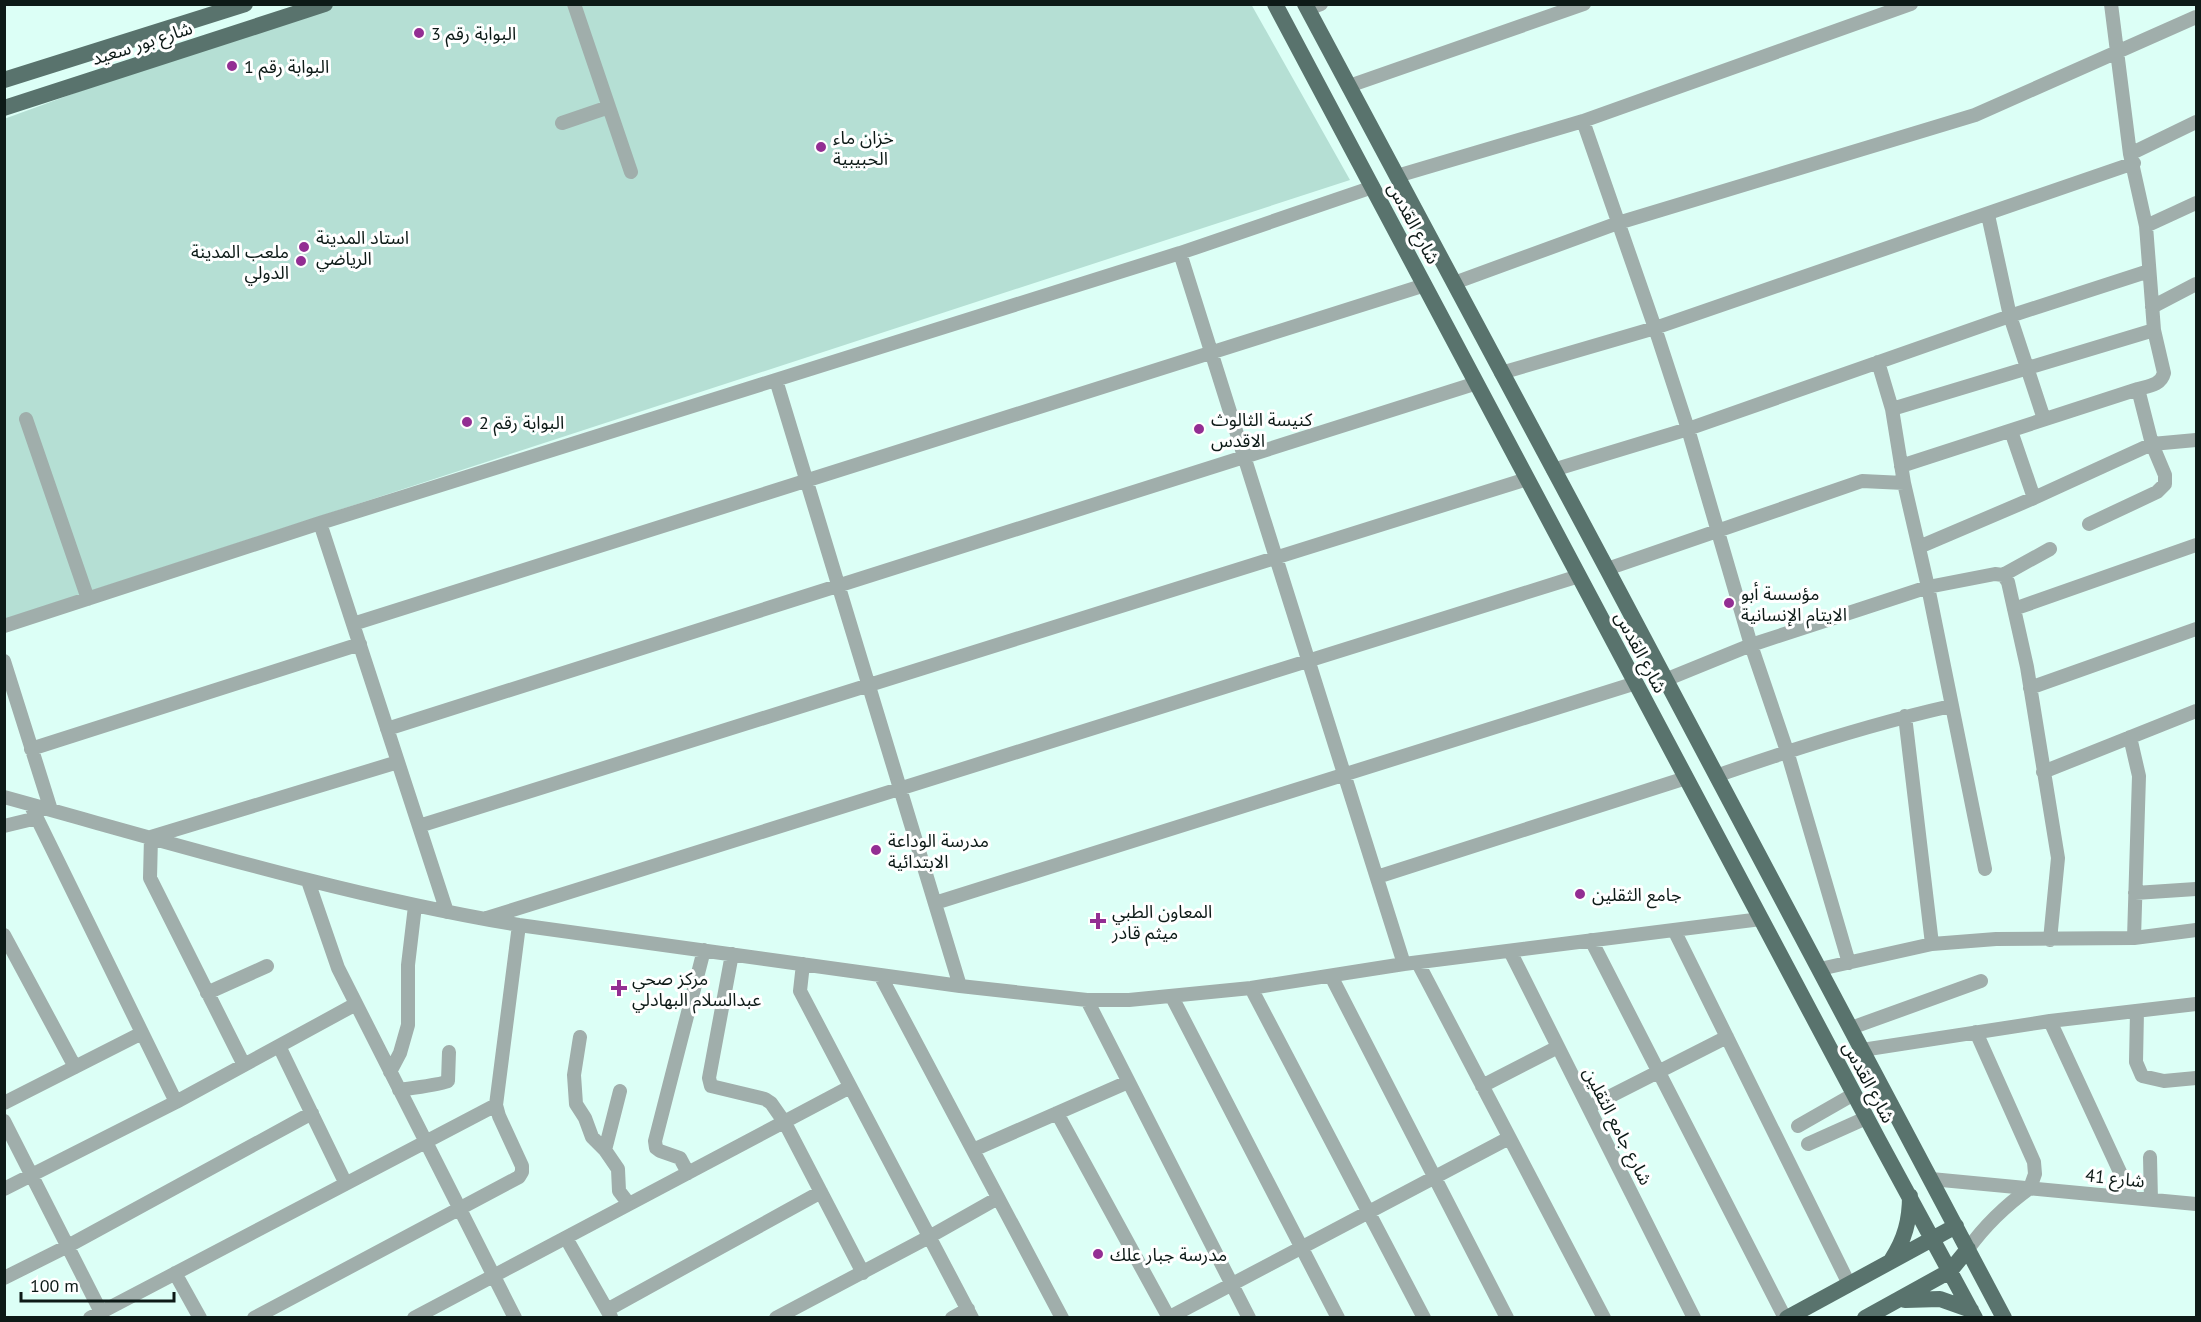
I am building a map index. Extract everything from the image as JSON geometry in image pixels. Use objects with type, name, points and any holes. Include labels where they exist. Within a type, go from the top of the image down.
[{"type":"main road","name":"شارع بور سعيد","points":[[4,80],[245,4]]},
{"type":"main road","name":"شارع بور سعيد","points":[[4,108],[325,4]]},
{"type":"main road","name":"شارع القدس","points":[[1275,4],[1866,1118],[1910,1195],[1970,1314]]},
{"type":"main road","name":"شارع القدس","points":[[1311,6],[1349,87],[2004,1317]]},
{"type":"main road","points":[[1473,320],[1456,343],[1462,343],[1467,338],[1473,337],[1486,344]]},
{"type":"main road","points":[[1610,634],[1634,621]]},
{"type":"main road","points":[[1891,1260],[1905,1236],[1910,1195]]},
{"type":"main road","points":[[1786,1317],[1956,1226]]},
{"type":"main road","points":[[1865,1317],[1950,1271],[1968,1249]]},
{"type":"main road","points":[[1895,1302],[1917,1298],[1940,1299],[1970,1314]]},
{"type":"street","points":[[1349,87],[1546,11],[1584,4]]},
{"type":"street","points":[[1397,176],[1583,121],[1911,4]]},
{"type":"street","points":[[1901,466],[2159,382],[2164,373],[2154,330],[2146,226],[2132,159],[2111,4]]},
{"type":"street","points":[[579,6],[631,172]]},
{"type":"street","points":[[1454,283],[1618,223],[1975,115],[2196,17]]},
{"type":"street","points":[[562,123],[609,107]]},
{"type":"street","points":[[1583,121],[1688,429],[1751,645],[1787,751],[1849,963]]},
{"type":"street","points":[[1501,373],[1655,328],[1988,215],[2132,159],[2196,122]]},
{"type":"street","points":[[4,626],[320,523],[1180,253],[1373,187]]},
{"type":"street","points":[[2146,226],[2196,203]]},
{"type":"street","points":[[1988,215],[2010,316],[2044,419]]},
{"type":"street","points":[[1180,253],[1377,877],[1411,964],[1482,1086],[1604,1317]]},
{"type":"street","points":[[1553,471],[1688,429],[2010,316],[2149,271]]},
{"type":"street","points":[[2151,307],[2196,284]]},
{"type":"street","points":[[353,624],[1425,285]]},
{"type":"street","points":[[1892,409],[2154,330]]},
{"type":"street","points":[[1878,362],[1892,409],[1904,483],[1928,587],[1985,869]]},
{"type":"street","points":[[777,380],[960,987]]},
{"type":"street","points":[[387,729],[1477,383]]},
{"type":"street","points":[[2089,524],[2163,488],[2165,484],[2165,475],[2152,444],[2138,389]]},
{"type":"street","points":[[26,419],[88,599]]},
{"type":"street","points":[[2012,431],[2034,498]]},
{"type":"street","points":[[1919,547],[2152,444],[2196,440]]},
{"type":"street","points":[[419,826],[1527,479]]},
{"type":"street","points":[[1607,569],[1862,481],[1904,483]]},
{"type":"street","points":[[320,523],[447,912]]},
{"type":"street","points":[[2014,609],[2196,545]]},
{"type":"street","points":[[1665,680],[1751,645],[1928,587],[1995,574],[2003,575],[2050,549]]},
{"type":"street","points":[[2003,575],[2008,582],[2030,688],[2058,858],[2050,939]]},
{"type":"street","points":[[485,919],[1578,576]]},
{"type":"street","points":[[2030,688],[2196,629]]},
{"type":"street","points":[[31,749],[360,644]]},
{"type":"street","points":[[4,661],[51,810]]},
{"type":"street","points":[[935,903],[1636,683]]},
{"type":"street","points":[[1716,776],[1787,751],[1905,716],[1951,706]]},
{"type":"street","points":[[2043,772],[2196,711]]},
{"type":"street","points":[[1905,716],[1932,944]]},
{"type":"street","points":[[2130,737],[2139,776],[2134,938]]},
{"type":"street","points":[[151,837],[398,762]]},
{"type":"street","points":[[1377,877],[1686,778]]},
{"type":"street","points":[[4,797],[308,881],[447,912],[519,925],[960,987],[1087,1000],[1172,997],[1251,988],[1411,964],[1761,919]]},
{"type":"street","points":[[30,804],[176,1102]]},
{"type":"street","points":[[4,826],[37,818]]},
{"type":"street","points":[[151,837],[150,878],[244,1065]]},
{"type":"street","points":[[308,881],[338,968],[515,1317]]},
{"type":"street","points":[[2135,892],[2196,889]]},
{"type":"street","points":[[390,1072],[400,1053],[408,1025],[408,965],[415,906]]},
{"type":"street","points":[[254,1317],[519,1177],[522,1166],[496,1105],[519,925]]},
{"type":"street","points":[[1674,930],[1849,1284]]},
{"type":"street","points":[[1820,969],[1932,944],[1996,939],[2134,938],[2196,930]]},
{"type":"street","points":[[4,935],[75,1067]]},
{"type":"street","points":[[1591,940],[1786,1317]]},
{"type":"street","points":[[688,1173],[680,1158],[660,1151],[656,1148],[655,1141],[704,950]]},
{"type":"street","name":"شارع جامع الثقلين","points":[[1510,951],[1694,1317]]},
{"type":"street","points":[[732,954],[709,1078],[711,1086],[765,1099],[771,1103],[785,1123],[863,1273]]},
{"type":"street","points":[[803,964],[800,991],[970,1313],[952,1317]]},
{"type":"street","points":[[207,993],[267,966]]},
{"type":"street","points":[[880,975],[1062,1317]]},
{"type":"street","points":[[1331,976],[1507,1317]]},
{"type":"street","points":[[1851,1028],[1981,981]]},
{"type":"street","points":[[1251,988],[1424,1317]]},
{"type":"street","points":[[1172,997],[1338,1317]]},
{"type":"street","points":[[1087,1000],[1249,1317]]},
{"type":"street","points":[[4,1189],[176,1102],[356,1004]]},
{"type":"street","points":[[1862,1050],[2050,1021],[2196,1004]]},
{"type":"street","points":[[2137,1011],[2136,1062],[2142,1076],[2164,1081],[2196,1078]]},
{"type":"street","points":[[2050,1021],[2132,1198]]},
{"type":"street","points":[[1968,1249],[1984,1226],[2005,1206],[2030,1188],[2036,1174],[2034,1162],[1976,1032]]},
{"type":"street","points":[[4,1102],[142,1033]]},
{"type":"street","points":[[580,1037],[574,1075],[574,1098],[592,1137],[618,1169],[618,1191],[629,1204]]},
{"type":"street","points":[[1589,1107],[1727,1037]]},
{"type":"street","points":[[279,1046],[345,1182]]},
{"type":"street","points":[[1482,1086],[1558,1047]]},
{"type":"street","points":[[399,1090],[448,1081],[449,1052]]},
{"type":"street","points":[[973,1150],[1128,1082]]},
{"type":"street","points":[[416,1317],[850,1087]]},
{"type":"street","points":[[604,1150],[620,1091]]},
{"type":"street","points":[[1798,1126],[1854,1094]]},
{"type":"street","points":[[4,1121],[68,1246],[98,1315],[345,1182],[496,1105]]},
{"type":"street","points":[[4,1278],[68,1246],[312,1113]]},
{"type":"street","points":[[1057,1113],[1168,1317],[1509,1138]]},
{"type":"street","points":[[1808,1144],[1866,1118]]},
{"type":"street","points":[[2150,1157],[2151,1200]]},
{"type":"street","name":"شارع 41","points":[[1930,1179],[2196,1204]]},
{"type":"street","points":[[566,1238],[609,1314],[821,1192]]},
{"type":"street","points":[[776,1317],[863,1273],[998,1198]]},
{"type":"street","points":[[175,1273],[200,1317]]},
{"type":"green space","points":[[1251,4],[1350,180],[5,619],[4,119],[261,25],[325,5]]},
{"type":"place","name":"البوابة رقم 3","points":[[419,33]]},
{"type":"place","name":"البوابة رقم 1","points":[[232,66]]},
{"type":"place","name":"خزان ماء الحبيبية","points":[[821,147]]},
{"type":"place","name":"استاد المدينة الرياضي","points":[[304,247]]},
{"type":"place","name":"ملعب المدينة الدولي","points":[[301,261]]},
{"type":"place","name":"البوابة رقم 2","points":[[467,422]]},
{"type":"place","name":"كنيسة الثالوث الاقدس","points":[[1199,429]]},
{"type":"place","name":"مؤسسة أبو الايتام الإنسانية","points":[[1729,603]]},
{"type":"place","name":"مدرسة الوداعة الابتدائية","points":[[876,850]]},
{"type":"place","name":"جامع الثقلين","points":[[1580,894]]},
{"type":"place","name":"المعاون الطبي ميثم قادر","points":[[1098,921]]},
{"type":"place","name":"مركز صحي عبدالسلام البهادلي","points":[[619,988]]},
{"type":"place","name":"مدرسة جبار علك","points":[[1098,1254]]}]
